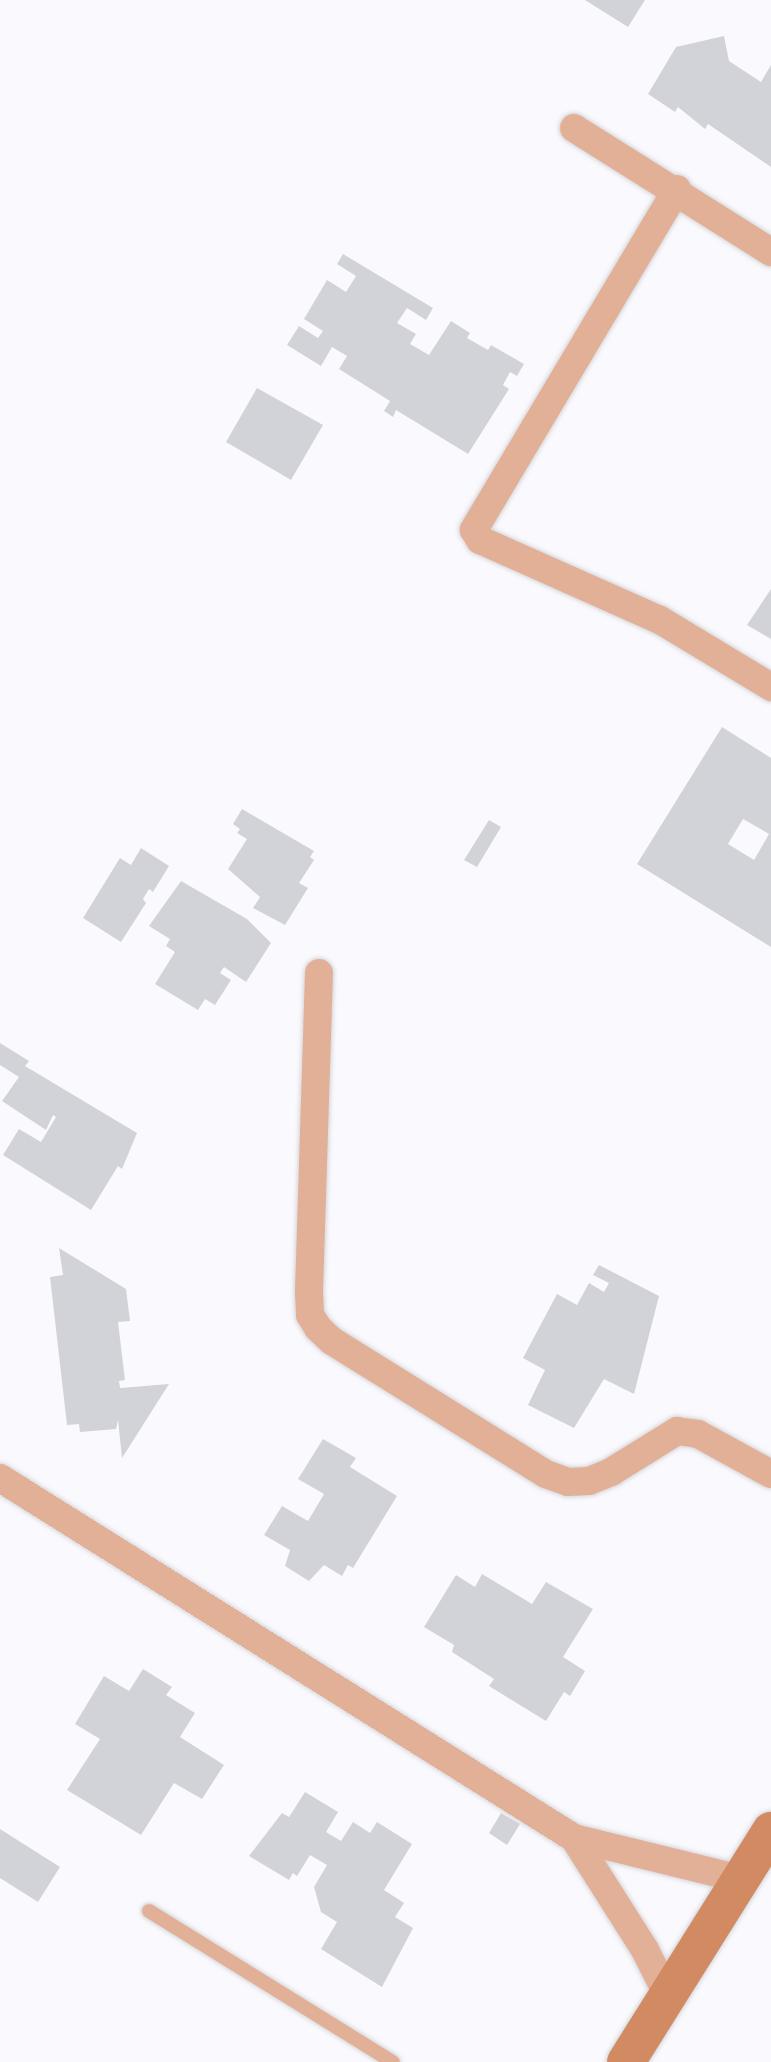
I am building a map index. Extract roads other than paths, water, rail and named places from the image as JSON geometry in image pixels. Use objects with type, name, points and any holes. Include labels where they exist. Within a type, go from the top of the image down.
[{"type":"street","points":[[574,128],[677,189],[771,252]]},
{"type":"street","points":[[677,189],[474,530],[480,540],[660,620],[771,687]]},
{"type":"street","points":[[319,973],[309,1294],[310,1315],[318,1328],[546,1474],[568,1482],[589,1481],[611,1472],[650,1444],[677,1431],[698,1434],[771,1474]]},
{"type":"street","points":[[0,1478],[574,1838],[742,1879]]},
{"type":"street","points":[[626,2062],[771,1831]]},
{"type":"street","points":[[574,1838],[645,1950],[668,1996]]},
{"type":"lane","points":[[149,1911],[393,2062]]}]
